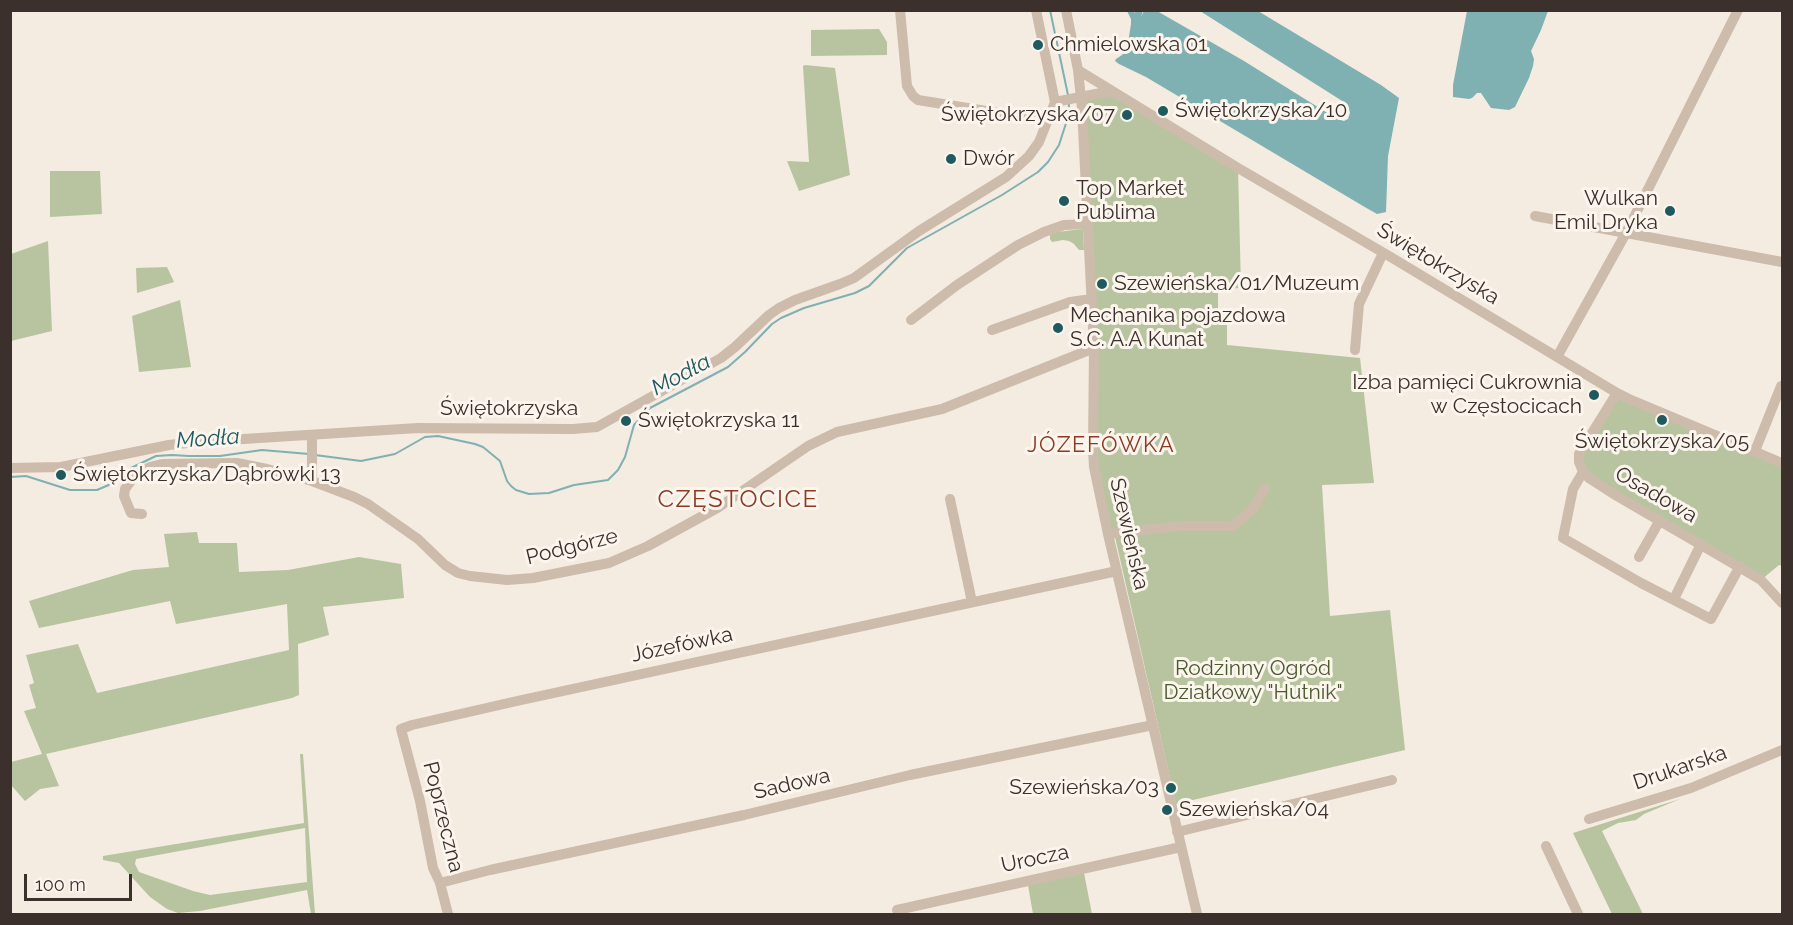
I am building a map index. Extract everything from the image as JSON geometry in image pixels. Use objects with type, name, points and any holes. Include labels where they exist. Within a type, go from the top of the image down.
[{"type":"street","points":[[900,10],[907,86],[918,100],[1048,121]]},
{"type":"street","points":[[1036,10],[1068,99]]},
{"type":"street","points":[[1066,10],[1078,70],[1068,99]]},
{"type":"street","points":[[1560,359],[1738,10]]},
{"type":"street","name":"Świętokrzyska","points":[[1078,70],[1617,393],[1782,463]]},
{"type":"street","points":[[1068,99],[1111,91]]},
{"type":"street","name":"Świętokrzyska","points":[[10,468],[61,467],[169,445],[312,438],[418,428],[573,429],[597,427],[721,357],[779,308],[854,278],[919,231],[1006,177],[1029,156],[1039,142],[1048,121],[1068,99]]},
{"type":"street","name":"Szewieńska","points":[[1068,99],[1088,224],[1094,348],[1093,458],[1108,534],[1197,915]]},
{"type":"street","points":[[1535,216],[1782,262]]},
{"type":"street","points":[[911,320],[1018,244],[1064,225],[1088,224]]},
{"type":"street","points":[[1354,350],[1359,304],[1383,253]]},
{"type":"street","points":[[992,330],[1070,302],[1092,299]]},
{"type":"street","name":"Podgórze","points":[[142,514],[131,513],[124,496],[125,489],[136,474],[150,466],[237,463],[312,481],[354,497],[368,504],[418,539],[445,565],[458,573],[507,580],[533,578],[609,562],[648,546],[719,507],[808,446],[837,432],[942,409],[1094,348]]},
{"type":"street","points":[[1755,451],[1781,386]]},
{"type":"street","name":"Osadowa","points":[[1617,393],[1579,454],[1583,472],[1617,496],[1740,566],[1761,580],[1782,603]]},
{"type":"street","points":[[312,438],[312,481]]},
{"type":"street","points":[[1583,472],[1573,489],[1563,538],[1641,583],[1711,619],[1740,566]]},
{"type":"street","points":[[1108,534],[1180,526],[1233,526],[1253,509],[1265,488]]},
{"type":"street","points":[[950,499],[972,602]]},
{"type":"street","points":[[1639,557],[1660,520]]},
{"type":"street","points":[[1674,599],[1701,544]]},
{"type":"street","name":"Józefówka","points":[[401,729],[517,700],[1117,571]]},
{"type":"street","name":"Sadowa","points":[[440,883],[910,776],[1153,725]]},
{"type":"street","name":"Poprzeczna","points":[[401,729],[420,801],[433,868],[440,883],[448,915]]},
{"type":"street","name":"Drukarska","points":[[1589,819],[1691,788],[1781,754]]},
{"type":"street","points":[[1178,832],[1392,780]]},
{"type":"street","points":[[1546,846],[1578,915]]},
{"type":"street","name":"Urocza","points":[[897,910],[1181,847]]},
{"type":"green space","points":[[879,29],[887,42],[887,55],[811,56],[811,30]]},
{"type":"green space","points":[[803,66],[835,68],[850,175],[799,191],[787,161],[809,162]]},
{"type":"green space","name":"Rodzinny Ogród Działkowy \"Hutnik\"","points":[[1111,91],[1238,168],[1241,288],[1218,289],[1218,309],[1227,314],[1227,345],[1360,358],[1374,483],[1322,485],[1330,616],[1390,610],[1405,750],[1176,804],[1115,537],[1108,534],[1094,467],[1086,96]]},
{"type":"green space","points":[[50,171],[100,171],[102,214],[50,217]]},
{"type":"green space","points":[[1083,229],[1084,250],[1079,250],[1069,241],[1052,242],[1050,239],[1050,234],[1056,232]]},
{"type":"green space","points":[[48,241],[52,331],[11,341],[11,254]]},
{"type":"green space","points":[[167,267],[174,282],[137,293],[136,268]]},
{"type":"green space","points":[[180,300],[191,367],[139,372],[132,316]]},
{"type":"green space","points":[[1617,393],[1782,463],[1782,566],[1779,565],[1761,580],[1589,478],[1579,454]]},
{"type":"green space","points":[[197,532],[199,543],[237,543],[239,572],[288,570],[359,557],[401,564],[404,598],[323,607],[329,635],[298,644],[299,695],[46,754],[59,786],[40,789],[25,801],[11,785],[11,762],[42,754],[24,711],[36,708],[29,685],[34,683],[26,655],[78,644],[97,693],[289,650],[287,604],[176,624],[170,601],[39,628],[29,601],[133,570],[169,567],[164,534]]},
{"type":"green space","points":[[300,754],[303,754],[315,914],[311,914],[307,890],[200,911],[178,913],[167,909],[150,897],[119,863],[103,860],[103,856],[304,823]],"holes":[[[305,828],[307,882],[210,895],[139,872],[135,864],[136,859]]]},
{"type":"green space","points":[[1680,799],[1644,814],[1636,820],[1618,823],[1602,831],[1643,914],[1612,914],[1573,833]]},
{"type":"green space","points":[[1084,873],[1092,914],[1033,914],[1028,885]]},
{"type":"water","points":[[1127,11],[1134,11],[1134,13],[1143,11],[1141,17],[1144,11],[1157,11],[1244,61],[1337,119],[1344,121],[1348,119],[1350,113],[1347,104],[1200,11],[1258,11],[1399,98],[1388,156],[1386,212],[1377,214],[1146,77],[1115,61],[1127,49],[1131,19]]},
{"type":"water","points":[[1467,11],[1548,11],[1531,51],[1534,59],[1529,78],[1515,107],[1509,110],[1491,108],[1481,93],[1469,99],[1453,97],[1453,85]]},
{"type":"waterway","name":"Modła","points":[[1050,10],[1068,95]]},
{"type":"waterway","name":"Modła","points":[[315,455],[361,461],[395,454],[425,437],[438,436],[483,447],[500,461],[511,486],[529,494],[549,493],[574,485],[608,480],[618,470],[625,457],[634,425],[650,408],[728,367],[781,318],[869,286],[907,248],[1002,195],[1038,172],[1059,145],[1068,117],[1069,104]]},
{"type":"waterway","name":"Modła","points":[[10,477],[26,476],[70,490],[97,490],[111,484],[131,468],[156,456],[220,456],[262,450],[309,454]]},
{"type":"place","name":"Chmielowska 01","points":[[1038,45]]},
{"type":"place","name":"Świętokrzyska/10","points":[[1163,111]]},
{"type":"place","name":"Świętokrzyska/07","points":[[1127,115]]},
{"type":"place","name":"Dwór","points":[[951,159]]},
{"type":"place","name":"Top Market Publima","points":[[1064,201]]},
{"type":"place","name":"Wulkan Emil Dryka","points":[[1670,211]]},
{"type":"place","name":"Szewieńska/01/Muzeum","points":[[1102,284]]},
{"type":"place","name":"Mechanika pojazdowa S.C. A.A Kunat","points":[[1058,328]]},
{"type":"place","name":"Izba pamięci Cukrownia w Częstocicach","points":[[1594,395]]},
{"type":"place","name":"Świętokrzyska/05","points":[[1662,420]]},
{"type":"place","name":"Świętokrzyska 11","points":[[626,421]]},
{"type":"place","name":"Świętokrzyska/Dąbrówki 13","points":[[61,475]]},
{"type":"place","name":"Szewieńska/03","points":[[1171,788]]},
{"type":"place","name":"Szewieńska/04","points":[[1167,810]]},
{"type":"district","name":"JÓZEFÓWKA","points":[[1101,445]]},
{"type":"district","name":"CZĘSTOCICE","points":[[738,500]]}]
